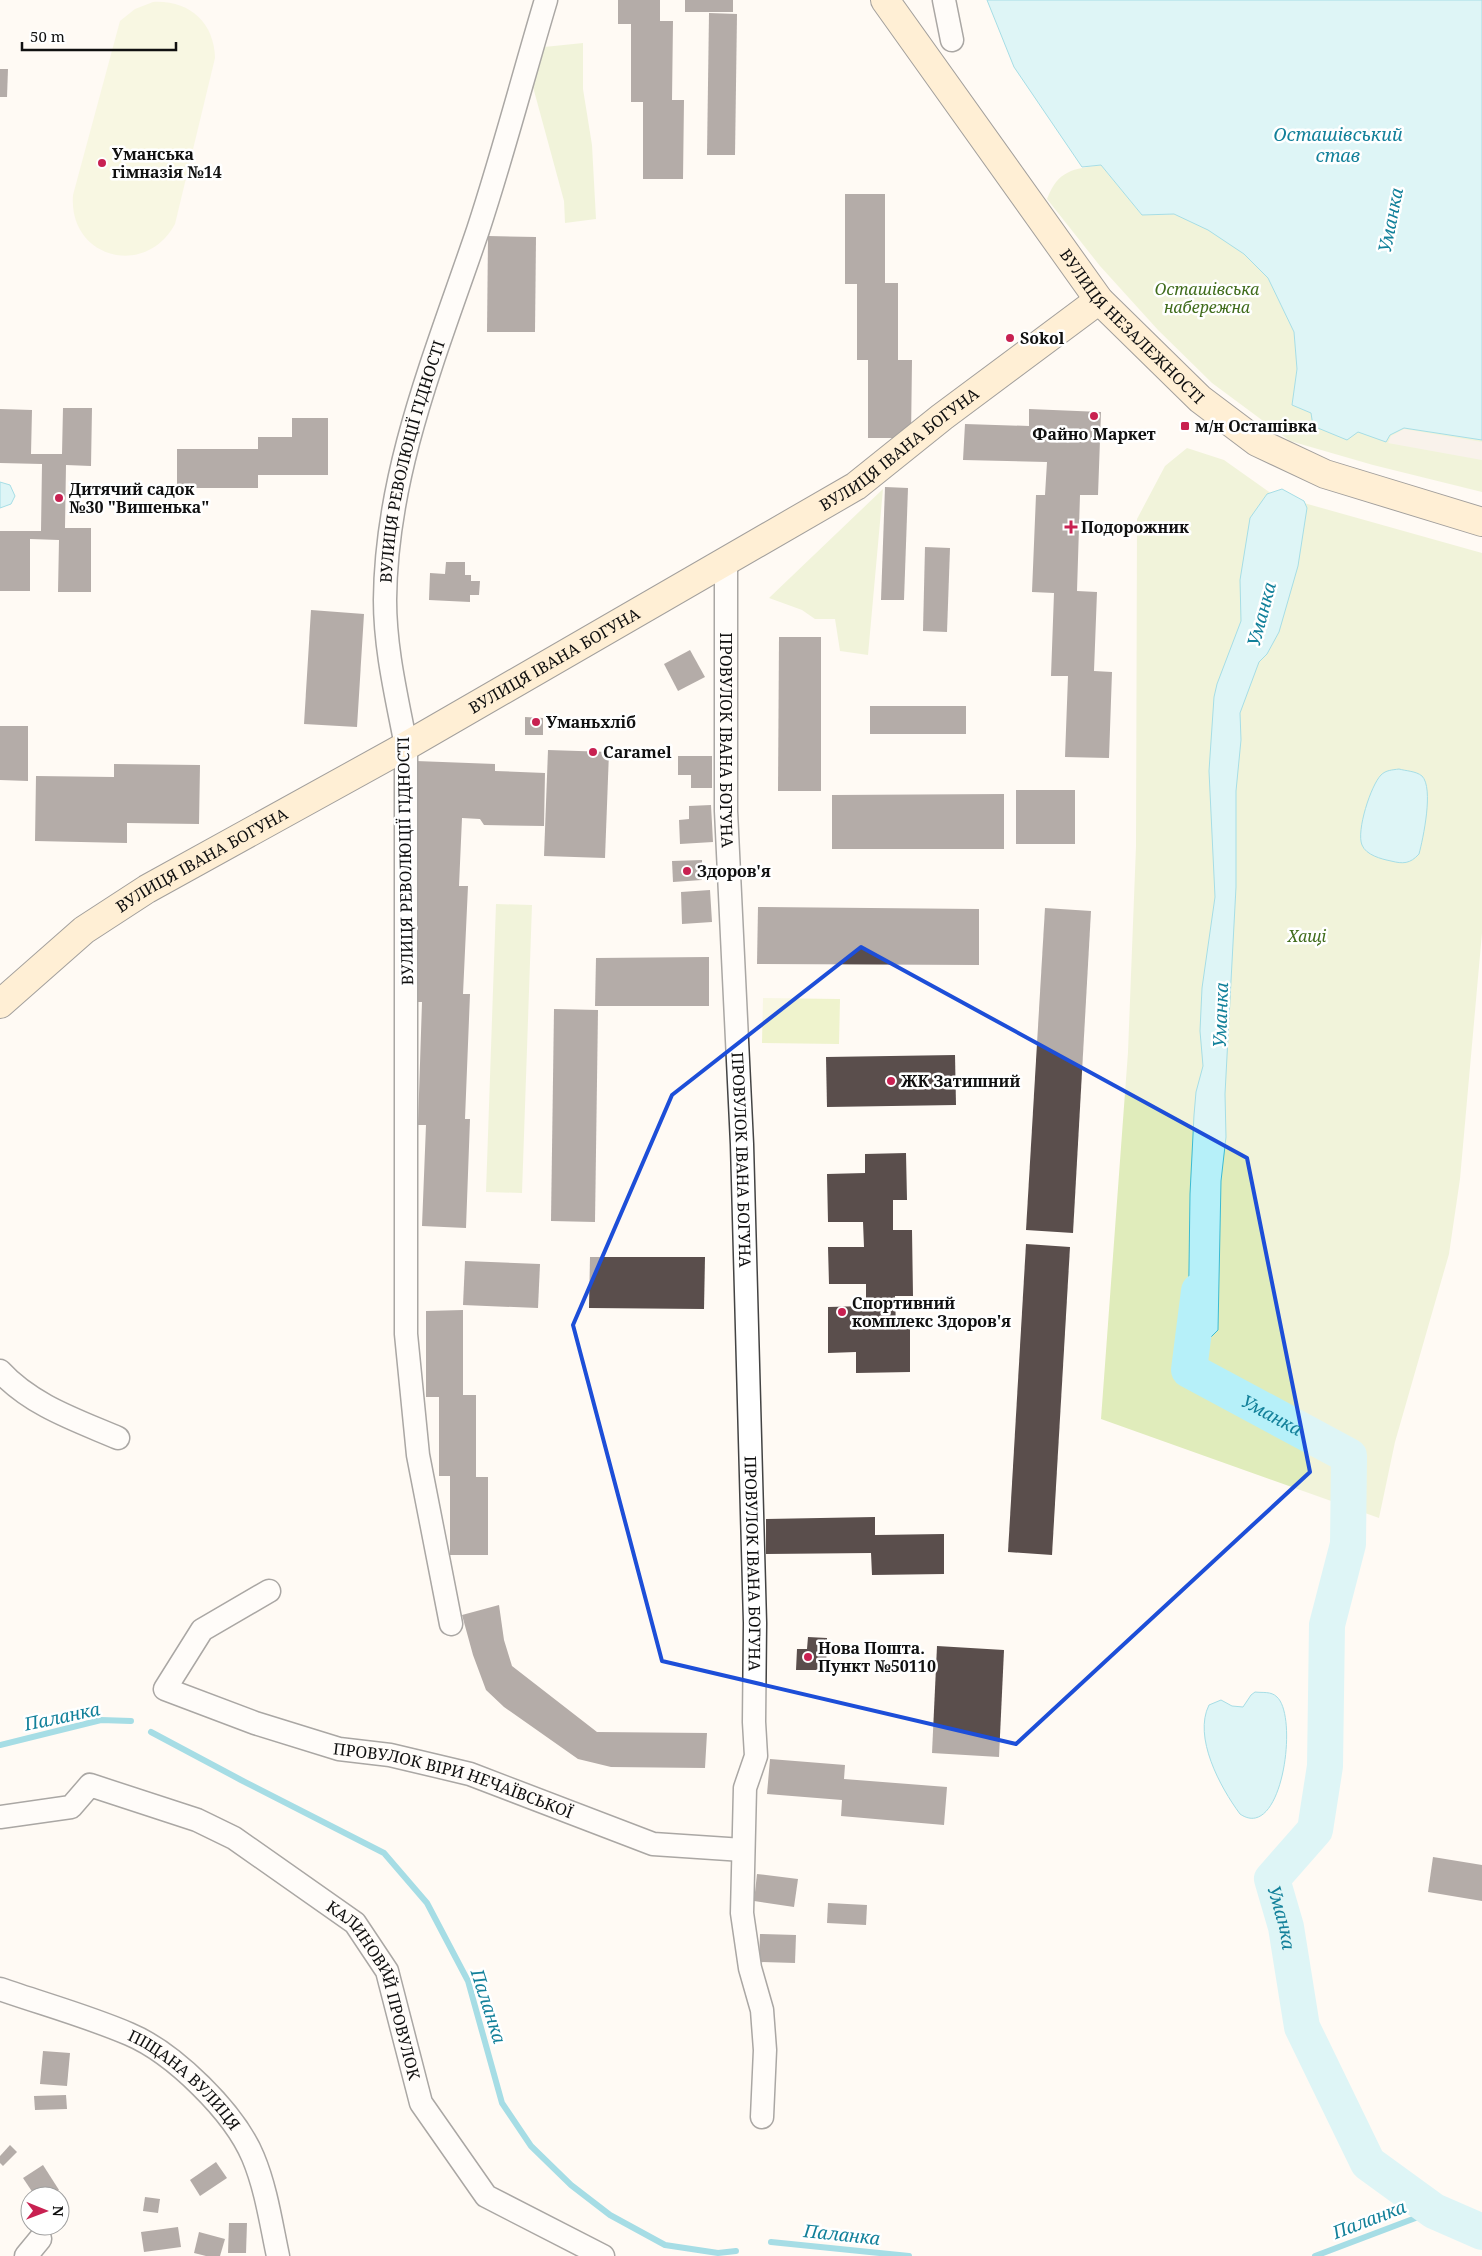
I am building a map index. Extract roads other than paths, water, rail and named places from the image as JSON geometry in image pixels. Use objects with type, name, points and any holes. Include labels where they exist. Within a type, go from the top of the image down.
[{"type":"main road","name":"ВУЛИЦЯ НЕЗАЛЕЖНОСТІ","points":[[885,0],[1099,300],[1200,399],[1257,442],[1325,474],[1482,522]]},
{"type":"main road","name":"ВУЛИЦЯ ІВАНА БОГУНА","points":[[0,1004],[84,930],[147,889],[406,746],[856,486],[942,418],[1099,300]]},
{"type":"street","name":"ВУЛИЦЯ РЕВОЛЮЦІЇ ГІДНОСТІ","points":[[451,1624],[418,1455],[406,1334],[406,746],[388,651],[386,612],[387,563],[394,506],[409,435],[421,394],[484,211],[546,0]]},
{"type":"street","points":[[944,0],[952,40]]},
{"type":"street","name":"ПРОВУЛОК ІВАНА БОГУНА","points":[[726,562],[726,811],[742,1154],[755,1606],[756,1756],[745,1788],[742,1913],[750,1968],[762,2010],[765,2050],[762,2117]]},
{"type":"street","points":[[0,1371],[12,1384],[52,1410],[118,1438]]},
{"type":"street","name":"ПРОВУЛОК ВІРИ НЕЧАЇВСЬКОЇ","points":[[269,1591],[202,1630],[166,1689],[255,1723],[339,1749],[390,1755],[470,1774],[653,1844],[744,1850]]},
{"type":"street","name":"КАЛИНОВИЙ ПРОВУЛОК","points":[[0,1817],[71,1807],[90,1785],[197,1820],[234,1838],[355,1923],[387,1971],[421,2103],[486,2196],[604,2256]]},
{"type":"street","name":"ПІЩАНА ВУЛИЦЯ","points":[[0,1989],[129,2034],[164,2054],[205,2090],[224,2109],[253,2156],[268,2208],[278,2256]]},
{"type":"street","points":[[26,2256],[40,2239]]},
{"type":"water","name":"Осташівський став","points":[[987,0],[1482,0],[1482,440],[1404,428],[1390,435],[1386,442],[1358,432],[1347,440],[1313,426],[1311,413],[1292,405],[1297,369],[1294,332],[1268,278],[1244,254],[1208,230],[1174,214],[1142,215],[1101,165],[1082,167],[1014,67]]},
{"type":"water","points":[[0,482],[10,485],[15,496],[11,504],[0,508]]},
{"type":"water","points":[[1282,489],[1304,501],[1307,508],[1298,566],[1279,632],[1267,654],[1259,662],[1240,713],[1241,740],[1236,791],[1236,887],[1225,1094],[1226,1137],[1221,1181],[1218,1330],[1208,1340],[1188,1341],[1190,1194],[1194,1115],[1196,1092],[1203,1066],[1200,1031],[1202,988],[1215,897],[1209,771],[1214,697],[1217,684],[1241,621],[1240,580],[1250,518],[1267,494]]},
{"type":"water","points":[[1399,769],[1420,774],[1425,782],[1427,791],[1427,814],[1419,854],[1413,860],[1403,863],[1370,854],[1362,845],[1361,838],[1365,808],[1377,780],[1389,770]]},
{"type":"water","points":[[1255,1692],[1270,1693],[1277,1697],[1283,1709],[1286,1728],[1286,1750],[1276,1795],[1267,1811],[1255,1818],[1240,1814],[1224,1790],[1211,1761],[1204,1732],[1205,1718],[1209,1705],[1221,1700],[1232,1706],[1243,1707]]},
{"type":"waterway","name":"Уманка","points":[[1199,1291],[1189,1370],[1349,1456],[1348,1544],[1327,1625],[1325,1766],[1315,1830],[1272,1879],[1286,1927],[1302,2027],[1368,2163],[1434,2211],[1482,2232]]},
{"type":"waterway","name":"Паланка","points":[[0,1745],[101,1720],[131,1721]]},
{"type":"waterway","name":"Паланка","points":[[151,1732],[384,1853],[427,1903],[468,1981],[502,2103],[531,2146],[571,2185],[610,2215],[665,2245],[718,2253],[736,2251]]},
{"type":"waterway","name":"Паланка","points":[[1315,2256],[1434,2211]]},
{"type":"waterway","name":"Паланка","points":[[771,2242],[909,2256]]},
{"type":"place","name":"Уманська гімназія №14","points":[[102,163]]},
{"type":"place","name":"Sokol","points":[[1010,338]]},
{"type":"place","name":"Файно Маркет","points":[[1094,416]]},
{"type":"place","name":"м/н Осташівка","points":[[1185,426]]},
{"type":"place","name":"Дитячий садок №30 \"Вишенька\"","points":[[59,498]]},
{"type":"place","name":"Подорожник","points":[[1071,527]]},
{"type":"place","name":"Уманьхліб","points":[[536,722]]},
{"type":"place","name":"Caramel","points":[[593,752]]},
{"type":"place","name":"Здоров'я","points":[[687,871]]},
{"type":"place","name":"ЖК Затишний","points":[[891,1081]]},
{"type":"place","name":"Спортивний комплекс Здоров'я","points":[[842,1312]]},
{"type":"place","name":"Нова Пошта. Пункт №50110","points":[[808,1657]]},
{"type":"park label","name":"Осташівська набережна","points":[[1207,298]]},
{"type":"park label","name":"Хащі","points":[[1307,936]]}]
